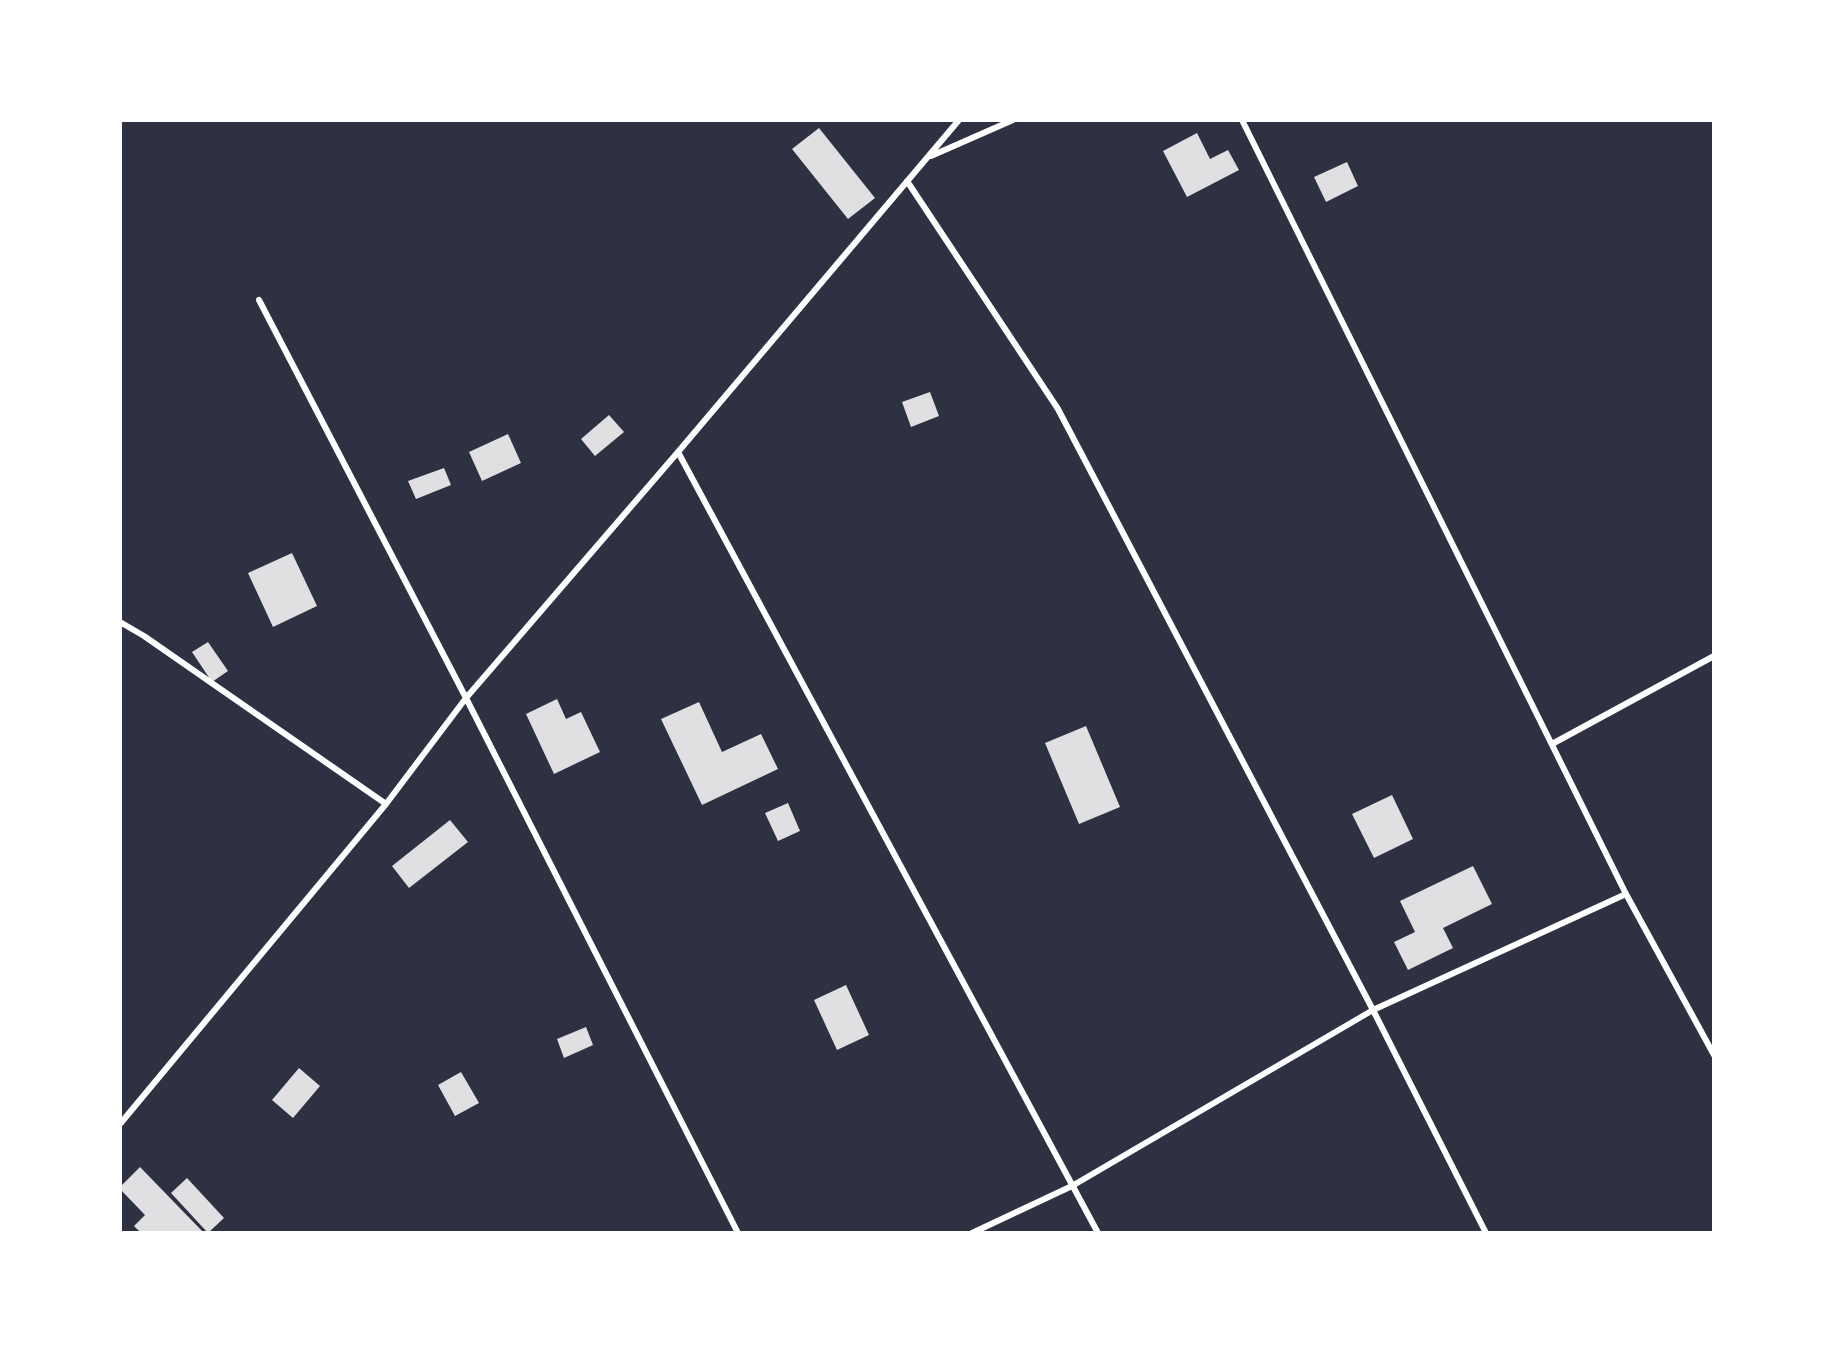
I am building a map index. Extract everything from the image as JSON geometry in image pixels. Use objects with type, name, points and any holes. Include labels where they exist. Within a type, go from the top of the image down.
[{"type":"street","points":[[120,1124],[386,804],[466,698],[959,120]]},
{"type":"street","points":[[927,158],[1012,120]]},
{"type":"street","points":[[1242,120],[1626,894],[1714,1055]]},
{"type":"street","points":[[907,181],[1058,409],[1486,1233]]},
{"type":"street","points":[[259,300],[466,698],[738,1233]]},
{"type":"street","points":[[678,452],[1098,1233]]},
{"type":"street","points":[[120,622],[144,636],[386,804]]},
{"type":"street","points":[[1552,744],[1714,656]]},
{"type":"street","points":[[972,1233],[1072,1186],[1372,1010],[1626,894]]},
{"type":"building","points":[[819,128],[875,198],[848,219],[792,149]]},
{"type":"building","points":[[1197,133],[1210,159],[1228,150],[1239,170],[1187,197],[1163,151]]},
{"type":"building","points":[[1347,162],[1358,186],[1326,202],[1314,177]]},
{"type":"building","points":[[930,392],[939,416],[911,427],[902,402]]},
{"type":"building","points":[[609,415],[624,432],[595,456],[581,439]]},
{"type":"building","points":[[508,434],[521,463],[482,481],[469,452]]},
{"type":"building","points":[[444,468],[451,485],[416,499],[408,481]]},
{"type":"building","points":[[292,553],[317,606],[273,627],[248,573]]},
{"type":"building","points":[[208,642],[228,671],[212,682],[192,652]]},
{"type":"building","points":[[557,699],[566,719],[581,712],[600,752],[554,774],[526,714]]},
{"type":"building","points":[[699,702],[722,752],[761,734],[778,769],[702,805],[661,719]]},
{"type":"building","points":[[1086,726],[1120,807],[1079,824],[1045,743]]},
{"type":"building","points":[[1392,795],[1413,839],[1374,858],[1352,814]]},
{"type":"building","points":[[788,803],[800,831],[778,841],[765,813]]},
{"type":"building","points":[[450,820],[468,842],[409,888],[392,866]]},
{"type":"building","points":[[1473,866],[1492,904],[1443,928],[1453,948],[1408,970],[1394,942],[1415,932],[1400,901]]},
{"type":"building","points":[[846,985],[869,1035],[837,1050],[814,1000]]},
{"type":"building","points":[[586,1027],[593,1045],[564,1058],[557,1039]]},
{"type":"building","points":[[299,1068],[320,1086],[293,1118],[272,1100]]},
{"type":"building","points":[[461,1072],[479,1103],[455,1116],[438,1085]]},
{"type":"building","points":[[140,1167],[204,1233],[141,1233],[134,1226],[145,1215],[120,1187]]},
{"type":"building","points":[[187,1178],[224,1218],[208,1233],[171,1193]]}]
